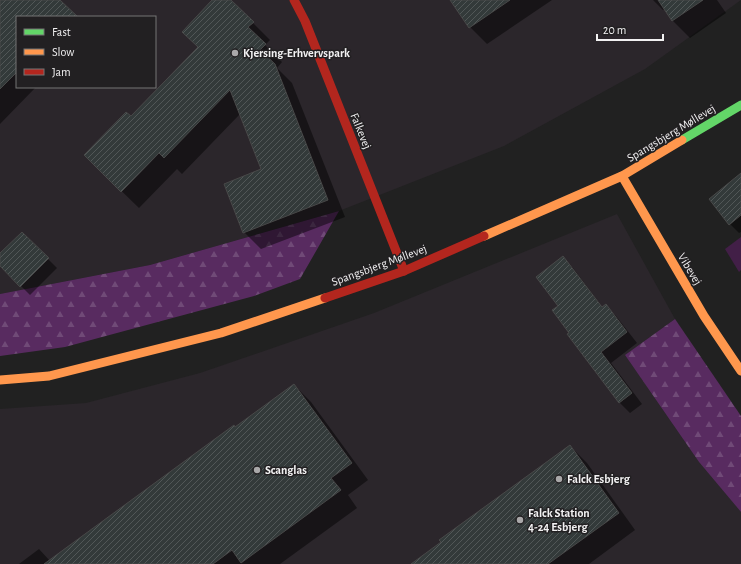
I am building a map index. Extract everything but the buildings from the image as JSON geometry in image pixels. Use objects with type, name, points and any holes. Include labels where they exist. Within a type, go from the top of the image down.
[{"type":"street","name":"Falkevej","points":[[294,0],[305,21],[404,271]]},
{"type":"street","name":"Spangsbjerg Møllevej","points":[[0,380],[49,376],[221,333],[404,271],[622,176],[741,105]]},
{"type":"street","name":"Vibevej","points":[[622,176],[704,316],[741,371]]},
{"type":"shaded area","points":[[0,0],[741,0],[645,69],[504,146],[339,211],[150,265],[0,294]]},
{"type":"shaded area","points":[[617,214],[675,319],[625,355],[699,462],[741,512],[741,564],[0,564],[0,409],[86,403],[200,373],[374,313]]},
{"type":"shaded area","points":[[741,237],[741,270],[739,272],[725,249]]},
{"type":"green space","points":[[339,211],[300,279],[254,296],[65,347],[0,356],[0,294],[150,265]]},
{"type":"green space","points":[[675,319],[741,416],[741,512],[699,462],[625,355]]},
{"type":"traffic: fast","points":[[682,140],[741,105]]},
{"type":"traffic: slow","points":[[484,236],[622,176],[682,140]]},
{"type":"traffic: slow","points":[[622,176],[704,316],[741,371]]},
{"type":"traffic: slow","points":[[0,380],[49,376],[221,333],[325,298]]},
{"type":"traffic: jam","points":[[294,0],[305,21],[404,271]]},
{"type":"traffic: jam","points":[[325,298],[404,271],[484,236]]},
{"type":"place","name":"Kjersing-Erhvervspark","points":[[235,53]]},
{"type":"place","name":"Scanglas","points":[[257,470]]},
{"type":"place","name":"Falck Esbjerg","points":[[559,479]]},
{"type":"place","name":"Falck Station 4-24 Esbjerg","points":[[520,520]]}]
